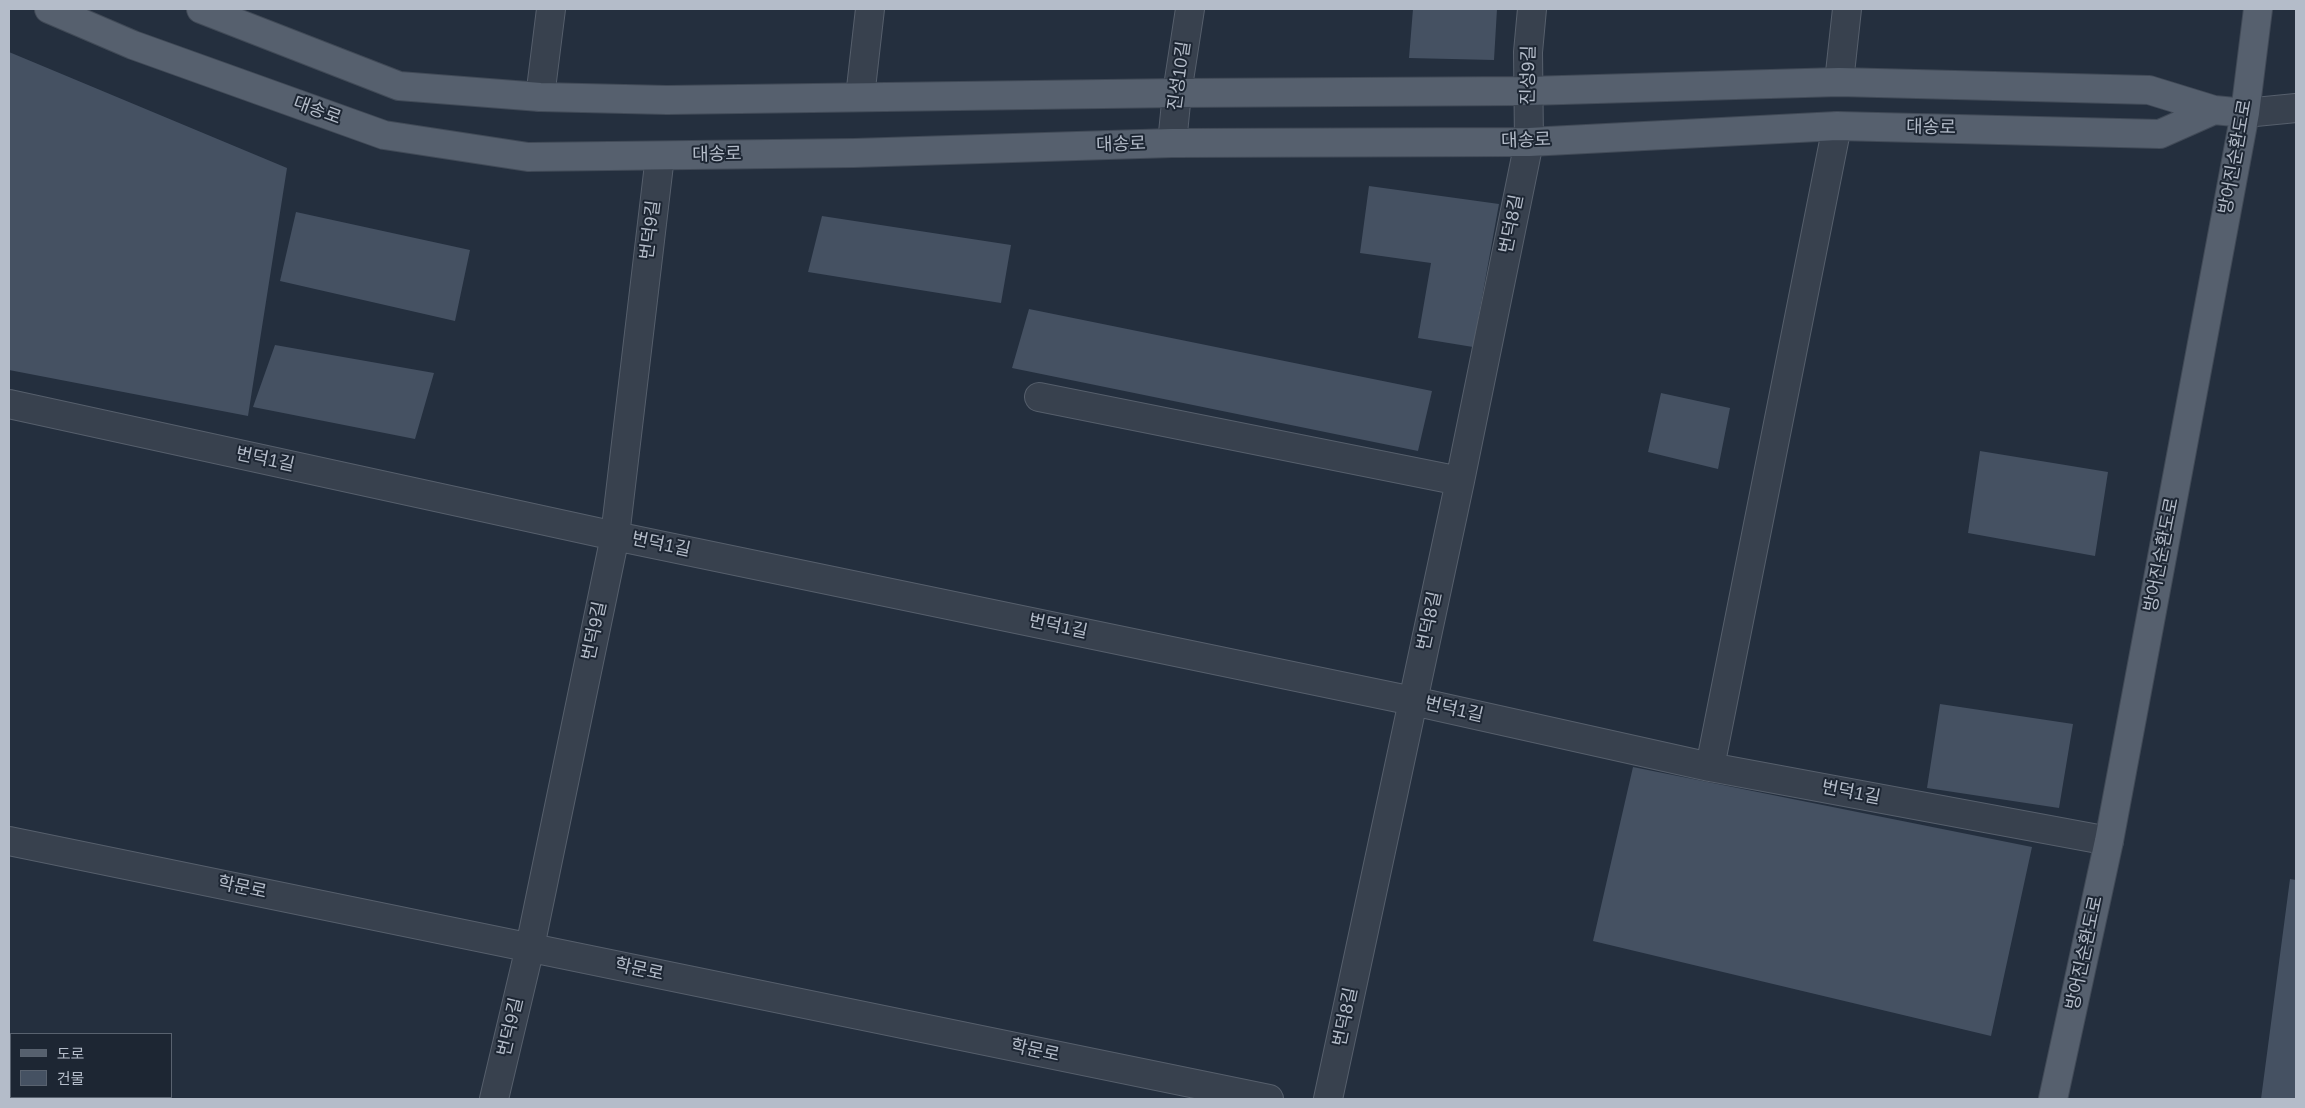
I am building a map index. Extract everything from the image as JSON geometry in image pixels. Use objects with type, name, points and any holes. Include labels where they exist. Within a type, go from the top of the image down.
[{"type":"main road","name":"대송로","points":[[49,9],[133,45],[384,136],[528,157],[854,153],[1172,143],[1529,142],[1837,126],[2160,134],[2214,110]]},
{"type":"main road","name":"대송로","points":[[201,9],[399,86],[540,97],[667,100],[1176,93],[1528,91],[1839,82],[2150,90],[2214,110],[2245,113]]},
{"type":"main road","name":"방어진순환도로","points":[[2053,1099],[2109,841],[2245,113],[2258,9]]},
{"type":"street","points":[[540,97],[551,9]]},
{"type":"street","points":[[860,97],[870,9]]},
{"type":"street","name":"진성10길","points":[[1172,143],[1176,93],[1190,9]]},
{"type":"street","name":"진성9길","points":[[1529,142],[1528,52],[1532,9]]},
{"type":"street","points":[[1839,82],[1847,9]]},
{"type":"street","points":[[2245,113],[2296,108]]},
{"type":"street","points":[[1710,767],[1837,126]]},
{"type":"street","name":"번덕8길","points":[[1328,1099],[1460,481],[1529,142]]},
{"type":"street","name":"번덕9길","points":[[494,1099],[530,947],[615,536],[660,156]]},
{"type":"street","points":[[1039,397],[1460,481]]},
{"type":"street","name":"번덕1길","points":[[9,404],[615,536],[1413,700],[1710,767],[2109,841]]},
{"type":"street","name":"학문로","points":[[9,841],[1269,1099]]},
{"type":"building","points":[[1413,9],[1497,9],[1494,60],[1409,58]]},
{"type":"building","points":[[9,52],[287,168],[248,416],[9,370]]},
{"type":"building","points":[[1369,186],[1499,204],[1473,347],[1418,338],[1431,263],[1360,253]]},
{"type":"building","points":[[296,212],[470,250],[455,321],[280,281]]},
{"type":"building","points":[[822,216],[1011,245],[1001,303],[808,272]]},
{"type":"building","points":[[1029,309],[1432,391],[1418,451],[1012,368]]},
{"type":"building","points":[[275,345],[434,373],[415,439],[253,407]]},
{"type":"building","points":[[1661,393],[1730,408],[1718,469],[1648,452]]},
{"type":"building","points":[[1980,451],[2108,472],[2095,556],[1968,533]]},
{"type":"building","points":[[1940,704],[2073,724],[2059,808],[1927,788]]},
{"type":"building","points":[[1633,767],[2032,847],[1991,1036],[1593,941]]},
{"type":"building","points":[[2290,879],[2296,880],[2296,1099],[2261,1099]]}]
